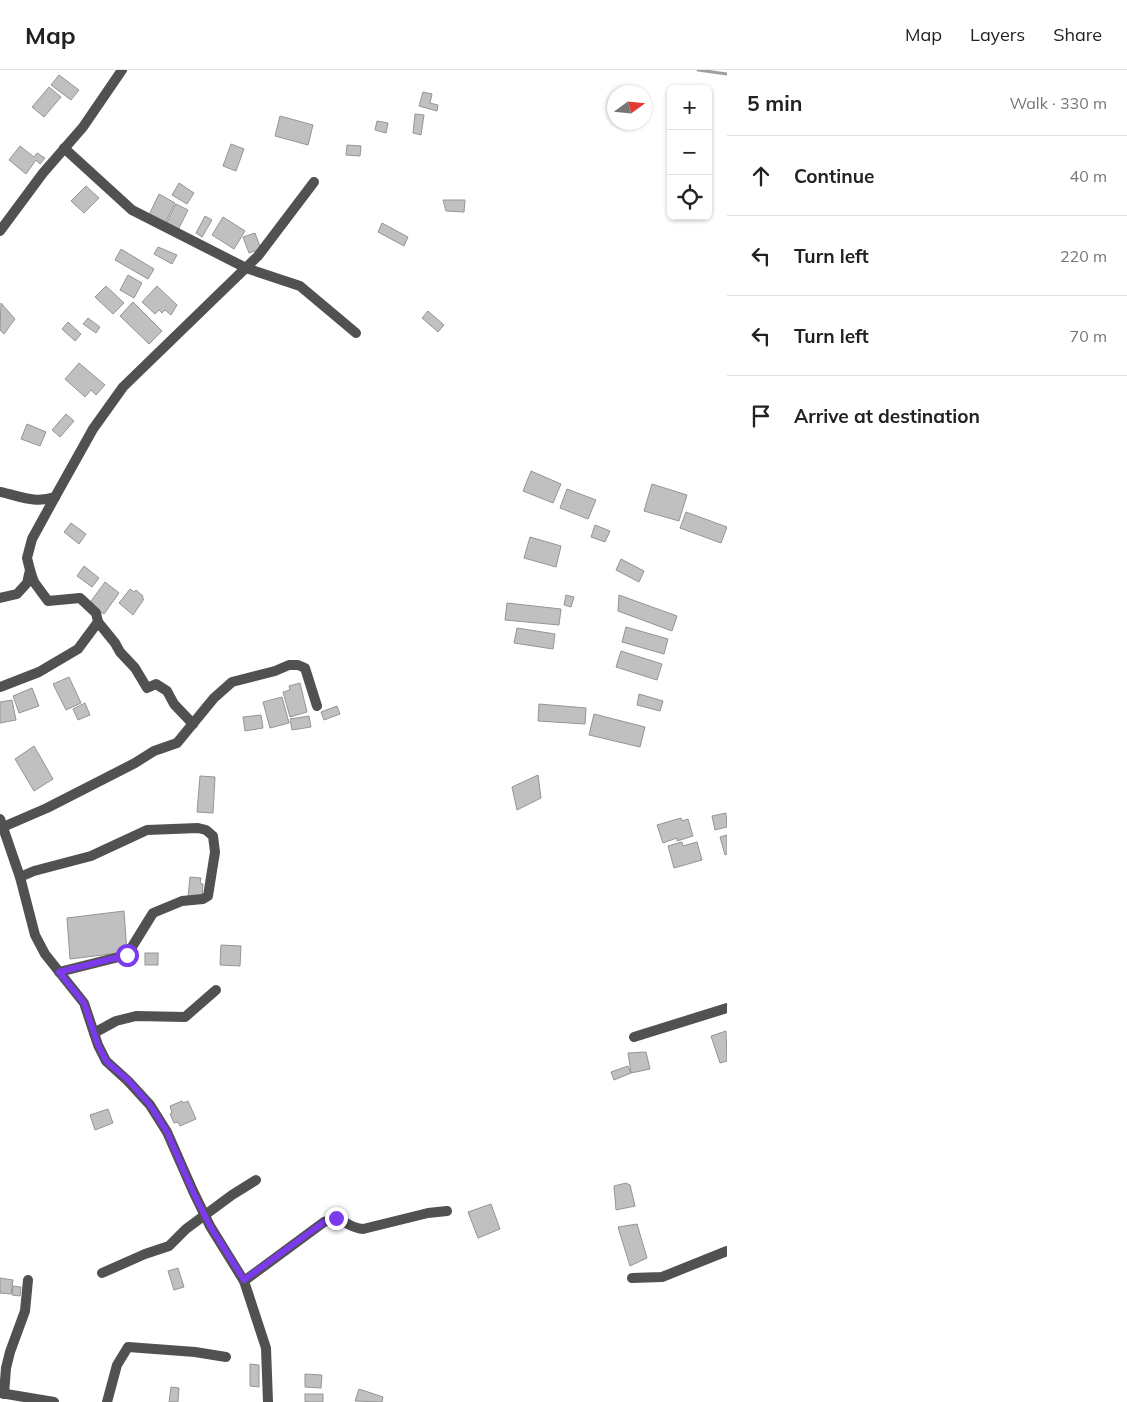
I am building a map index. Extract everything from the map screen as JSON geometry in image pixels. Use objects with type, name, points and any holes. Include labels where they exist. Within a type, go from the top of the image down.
[{"type":"street","points":[[0,231],[43,172],[82,127],[122,70]]},
{"type":"street","points":[[64,148],[132,210],[246,268],[300,286],[356,333]]},
{"type":"street","points":[[192,724],[174,704],[167,691],[156,684],[146,688],[135,668],[120,652],[98,622],[96,613],[80,598],[48,601],[34,582],[26,558],[32,539],[55,497],[94,429],[122,387],[258,256],[314,182]]},
{"type":"street","points":[[0,492],[27,500],[45,500],[55,497]]},
{"type":"street","points":[[0,598],[17,594],[27,583],[30,570]]},
{"type":"street","points":[[0,687],[39,672],[78,649],[98,622]]},
{"type":"street","points":[[268,1402],[266,1348],[244,1280],[205,1215],[167,1132],[150,1105],[128,1080],[106,1061],[98,1045],[84,1003],[45,954],[36,935],[20,877],[1,823],[47,808],[135,763],[154,751],[177,743],[214,698],[232,682],[275,671],[289,665],[298,665],[305,668],[317,706]]},
{"type":"street","points":[[20,877],[34,871],[91,856],[147,830],[198,828],[206,830],[213,836],[215,852],[208,896],[203,899],[182,901],[153,913],[127,955],[59,972]]},
{"type":"street","points":[[94,1033],[116,1021],[136,1016],[185,1017],[216,990]]},
{"type":"street","points":[[634,1037],[727,1008]]},
{"type":"street","points":[[102,1273],[145,1254],[169,1246],[186,1229],[256,1180]]},
{"type":"street","points":[[244,1280],[324,1222],[336,1218],[344,1221],[352,1228],[363,1229],[428,1213],[447,1211]]},
{"type":"street","points":[[632,1278],[662,1277],[727,1252]]},
{"type":"street","points":[[28,1280],[25,1311],[10,1352],[2,1393],[54,1402]]},
{"type":"street","points":[[107,1402],[117,1365],[128,1347],[195,1352],[226,1357]]},
{"type":"building","points":[[59,75],[79,90],[71,100],[51,85]]},
{"type":"building","points":[[49,87],[61,97],[44,117],[32,107]]},
{"type":"building","points":[[423,92],[432,94],[430,103],[438,105],[437,111],[419,106]]},
{"type":"building","points":[[415,114],[424,115],[421,135],[413,133]]},
{"type":"building","points":[[280,116],[313,125],[308,145],[275,136]]},
{"type":"building","points":[[377,121],[388,123],[386,133],[375,130]]},
{"type":"building","points":[[231,144],[244,149],[236,171],[223,166]]},
{"type":"building","points":[[347,145],[361,146],[360,156],[346,155]]},
{"type":"building","points":[[20,146],[34,157],[37,153],[45,158],[40,164],[36,160],[26,174],[9,160]]},
{"type":"building","points":[[179,183],[194,193],[187,204],[172,195]]},
{"type":"building","points":[[86,186],[99,198],[84,213],[71,201]]},
{"type":"building","points":[[159,194],[175,203],[165,223],[149,215]]},
{"type":"building","points":[[443,200],[465,200],[464,212],[446,211]]},
{"type":"building","points":[[176,204],[188,210],[178,230],[166,224]]},
{"type":"building","points":[[205,216],[212,220],[202,237],[196,233]]},
{"type":"building","points":[[223,217],[245,231],[234,249],[212,235]]},
{"type":"building","points":[[382,223],[408,237],[404,246],[378,232]]},
{"type":"building","points":[[255,233],[261,249],[249,253],[243,237]]},
{"type":"building","points":[[158,247],[177,255],[172,264],[154,254]]},
{"type":"building","points":[[121,249],[154,269],[148,279],[115,260]]},
{"type":"building","points":[[128,275],[142,283],[134,298],[120,290]]},
{"type":"building","points":[[106,286],[124,303],[113,314],[95,297]]},
{"type":"building","points":[[157,286],[177,305],[171,315],[165,310],[162,313],[159,310],[155,314],[142,302]]},
{"type":"building","points":[[133,302],[162,331],[149,344],[120,316]]},
{"type":"building","points":[[1,303],[15,319],[4,334],[0,330]]},
{"type":"building","points":[[428,311],[444,325],[438,332],[422,318]]},
{"type":"building","points":[[88,318],[100,327],[96,333],[83,324]]},
{"type":"building","points":[[68,322],[81,334],[75,341],[62,329]]},
{"type":"building","points":[[79,363],[105,385],[96,395],[91,390],[85,397],[65,379]]},
{"type":"building","points":[[66,414],[74,421],[60,437],[52,430]]},
{"type":"building","points":[[27,424],[46,432],[40,446],[21,439]]},
{"type":"building","points":[[531,471],[561,484],[553,503],[523,491]]},
{"type":"building","points":[[652,484],[687,495],[679,521],[644,511]]},
{"type":"building","points":[[567,489],[596,500],[588,519],[560,508]]},
{"type":"building","points":[[686,512],[727,527],[721,543],[680,528]]},
{"type":"building","points":[[71,523],[86,534],[79,544],[64,532]]},
{"type":"building","points":[[595,525],[610,531],[605,542],[591,537]]},
{"type":"building","points":[[530,537],[561,546],[556,567],[524,558]]},
{"type":"building","points":[[621,559],[644,571],[639,582],[616,570]]},
{"type":"building","points":[[84,566],[99,578],[92,587],[77,576]]},
{"type":"building","points":[[105,582],[119,593],[104,614],[89,604]]},
{"type":"building","points":[[130,589],[134,592],[136,590],[144,599],[133,615],[119,603]]},
{"type":"building","points":[[566,595],[574,597],[571,607],[564,605]]},
{"type":"building","points":[[619,595],[677,616],[672,631],[618,611]]},
{"type":"building","points":[[507,603],[561,609],[559,625],[505,620]]},
{"type":"building","points":[[626,627],[668,639],[664,654],[622,642]]},
{"type":"building","points":[[517,628],[555,634],[553,649],[514,643]]},
{"type":"building","points":[[621,651],[662,664],[657,680],[616,667]]},
{"type":"building","points":[[69,677],[81,703],[66,710],[53,684]]},
{"type":"building","points":[[300,683],[307,712],[290,717],[283,692],[290,690],[289,686]]},
{"type":"building","points":[[32,688],[39,706],[19,713],[13,696]]},
{"type":"building","points":[[639,694],[663,701],[660,711],[637,705]]},
{"type":"building","points":[[282,697],[289,723],[270,728],[263,702]]},
{"type":"building","points":[[12,700],[16,720],[0,723],[0,702]]},
{"type":"building","points":[[85,703],[90,715],[78,720],[73,709]]},
{"type":"building","points":[[539,704],[586,708],[585,724],[538,721]]},
{"type":"building","points":[[337,706],[340,714],[324,720],[321,712]]},
{"type":"building","points":[[594,714],[645,727],[640,747],[589,735]]},
{"type":"building","points":[[261,715],[263,728],[245,731],[243,717]]},
{"type":"building","points":[[309,716],[311,727],[292,730],[290,719]]},
{"type":"building","points":[[34,746],[53,779],[34,791],[15,759]]},
{"type":"building","points":[[538,775],[541,798],[517,810],[512,787]]},
{"type":"building","points":[[200,776],[215,777],[213,813],[197,812]]},
{"type":"building","points":[[726,813],[727,827],[715,830],[712,816]]},
{"type":"building","points":[[681,818],[682,821],[688,819],[693,836],[677,841],[677,838],[663,843],[657,825]]},
{"type":"building","points":[[727,835],[727,854],[725,855],[720,837]]},
{"type":"building","points":[[682,842],[683,846],[697,842],[702,860],[674,868],[668,846]]},
{"type":"building","points":[[190,877],[201,878],[200,883],[203,884],[202,898],[188,897]]},
{"type":"building","points":[[124,911],[127,952],[70,959],[67,918]]},
{"type":"building","points":[[221,945],[241,946],[240,966],[220,965]]},
{"type":"building","points":[[145,953],[158,953],[158,965],[145,965]]},
{"type":"building","points":[[726,1031],[727,1061],[720,1063],[711,1036]]},
{"type":"building","points":[[646,1052],[650,1069],[631,1073],[628,1053]]},
{"type":"building","points":[[628,1066],[631,1073],[614,1080],[611,1072]]},
{"type":"building","points":[[182,1101],[183,1103],[188,1101],[196,1119],[180,1126],[178,1122],[174,1123],[170,1114],[172,1113],[170,1106]]},
{"type":"building","points":[[108,1109],[113,1123],[95,1130],[90,1115]]},
{"type":"building","points":[[626,1183],[630,1185],[635,1206],[616,1210],[614,1186]]},
{"type":"building","points":[[491,1204],[500,1229],[478,1238],[468,1212]]},
{"type":"building","points":[[637,1224],[647,1258],[630,1266],[618,1227]]},
{"type":"building","points":[[178,1268],[184,1287],[174,1290],[168,1271]]},
{"type":"building","points":[[0,1278],[13,1280],[11,1294],[0,1293]]},
{"type":"building","points":[[13,1286],[21,1287],[20,1296],[12,1295]]},
{"type":"building","points":[[250,1364],[259,1365],[259,1387],[250,1386]]},
{"type":"building","points":[[305,1374],[322,1375],[321,1388],[305,1387]]},
{"type":"building","points":[[171,1387],[179,1388],[178,1402],[169,1402]]},
{"type":"building","points":[[359,1389],[383,1397],[382,1402],[355,1401]]},
{"type":"building","points":[[305,1394],[323,1394],[323,1402],[305,1402]]},
{"type":"waterway","points":[[698,70],[727,74]]},
{"type":"route","points":[[127,955],[59,972],[84,1003],[98,1045],[106,1061],[128,1080],[150,1105],[167,1132],[210,1226],[244,1280],[324,1222],[336,1218]]}]
